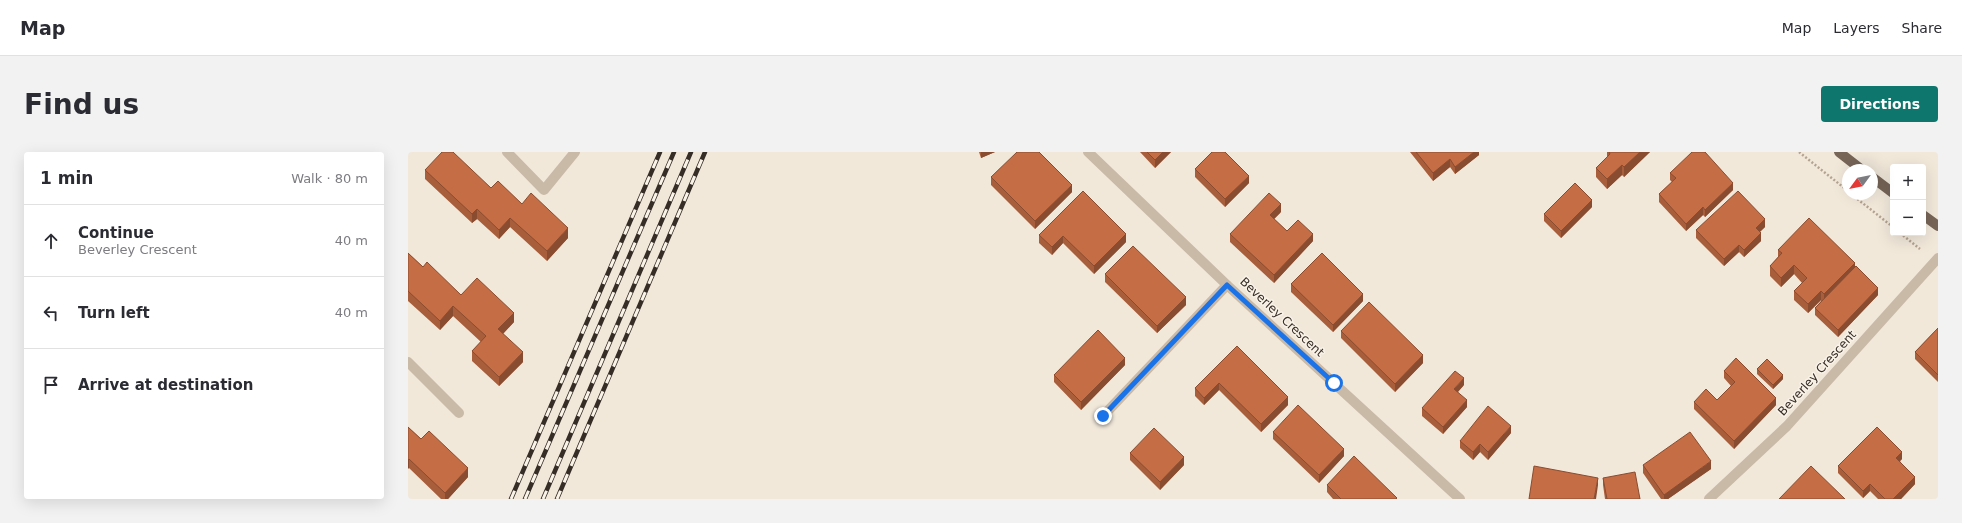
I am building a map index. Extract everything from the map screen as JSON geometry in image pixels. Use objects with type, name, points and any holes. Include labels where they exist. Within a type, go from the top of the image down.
[{"type":"main road","points":[[1839,152],[1854,164]]},
{"type":"main road","points":[[1878,181],[1890,190]]},
{"type":"main road","points":[[1926,217],[1938,226]]},
{"type":"street","points":[[507,152],[544,190],[575,152]]},
{"type":"street","name":"Beverley Crescent","points":[[1088,152],[1227,285],[1460,499]]},
{"type":"street","name":"Beverley Crescent","points":[[1709,499],[1787,426],[1938,258]]},
{"type":"street","points":[[1103,416],[1227,285]]},
{"type":"street","points":[[408,362],[459,413]]},
{"type":"path","points":[[1799,152],[1842,186]]},
{"type":"path","points":[[1859,200],[1890,225]]},
{"type":"building","points":[[442,152],[453,152],[491,188],[498,181],[522,204],[531,193],[568,228],[547,251],[510,218],[499,230],[477,209],[472,214],[425,170]]},
{"type":"building","points":[[1017,152],[1039,152],[1072,185],[1035,221],[991,177]]},
{"type":"building","points":[[1147,152],[1163,152],[1155,160]]},
{"type":"building","points":[[1212,152],[1225,152],[1249,176],[1225,199],[1195,169]]},
{"type":"building","points":[[1416,152],[1474,152],[1455,167],[1450,159],[1433,173]]},
{"type":"building","points":[[1609,152],[1640,152],[1624,167],[1622,165],[1607,179],[1596,168],[1610,154]]},
{"type":"building","points":[[1692,152],[1705,152],[1733,183],[1705,210],[1703,207],[1686,224],[1659,194],[1676,178],[1670,173]]},
{"type":"building","points":[[1575,183],[1592,200],[1561,231],[1544,214]]},
{"type":"building","points":[[1083,191],[1126,234],[1094,266],[1063,236],[1052,247],[1039,235]]},
{"type":"building","points":[[1738,191],[1765,219],[1756,228],[1761,233],[1744,250],[1739,245],[1724,259],[1696,230]]},
{"type":"building","points":[[1269,193],[1281,204],[1270,215],[1287,231],[1298,220],[1313,234],[1274,275],[1230,234]]},
{"type":"building","points":[[1809,218],[1855,263],[1824,294],[1821,291],[1808,304],[1794,291],[1807,278],[1794,265],[1781,278],[1770,266],[1782,253],[1778,250]]},
{"type":"building","points":[[1133,246],[1186,297],[1157,326],[1105,274]]},
{"type":"building","points":[[408,253],[423,267],[427,262],[461,295],[477,278],[514,313],[498,329],[523,352],[499,377],[472,351],[486,336],[453,306],[440,321],[408,291]]},
{"type":"building","points":[[1322,253],[1363,294],[1333,325],[1291,284]]},
{"type":"building","points":[[1856,266],[1878,288],[1838,330],[1815,308]]},
{"type":"building","points":[[1369,302],[1423,355],[1395,384],[1341,331]]},
{"type":"building","points":[[1938,328],[1938,375],[1915,352]]},
{"type":"building","points":[[1098,330],[1125,358],[1081,402],[1054,375]]},
{"type":"building","points":[[1237,346],[1288,397],[1261,424],[1219,383],[1204,398],[1195,388]]},
{"type":"building","points":[[1736,358],[1776,398],[1734,441],[1694,402],[1706,389],[1717,400],[1735,382],[1724,371]]},
{"type":"building","points":[[1767,359],[1783,375],[1773,385],[1757,369]]},
{"type":"building","points":[[1455,371],[1464,378],[1454,389],[1467,400],[1443,427],[1422,408]]},
{"type":"building","points":[[1298,405],[1344,449],[1319,475],[1273,432]]},
{"type":"building","points":[[1488,406],[1511,426],[1488,452],[1480,444],[1473,452],[1460,441]]},
{"type":"building","points":[[408,427],[421,439],[429,431],[468,468],[445,493],[409,459],[408,460]]},
{"type":"building","points":[[1877,427],[1902,452],[1896,458],[1915,477],[1893,499],[1885,499],[1870,484],[1863,491],[1838,466]]},
{"type":"building","points":[[1154,428],[1184,457],[1160,482],[1130,453]]},
{"type":"building","points":[[1690,432],[1711,461],[1664,495],[1643,465]]},
{"type":"building","points":[[1354,456],[1397,498],[1396,499],[1341,499],[1327,485]]},
{"type":"building","points":[[1534,466],[1598,478],[1594,499],[1529,499]]},
{"type":"building","points":[[1811,466],[1845,499],[1779,499]]},
{"type":"building","points":[[1635,472],[1640,499],[1607,499],[1603,478]]},
{"type":"railway","points":[[511,499],[660,152]]},
{"type":"railway","points":[[525,499],[674,152]]},
{"type":"railway","points":[[543,499],[691,152]]},
{"type":"railway","points":[[557,499],[705,152]]},
{"type":"route","points":[[1103,416],[1227,285],[1334,383]]}]
